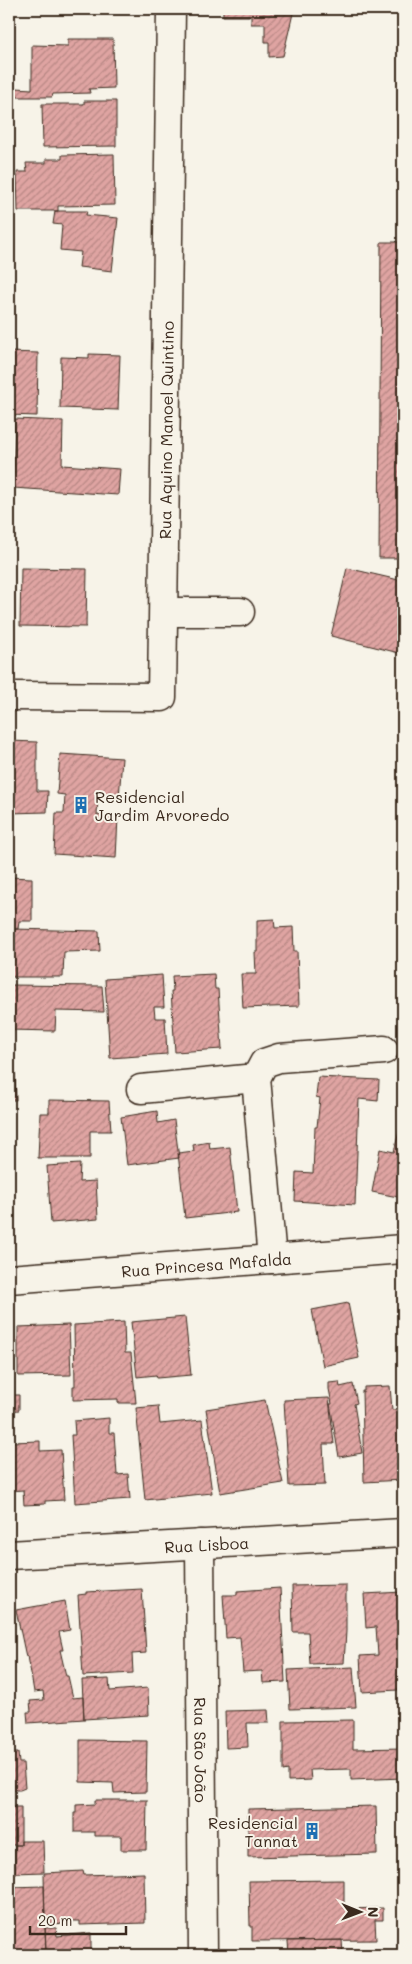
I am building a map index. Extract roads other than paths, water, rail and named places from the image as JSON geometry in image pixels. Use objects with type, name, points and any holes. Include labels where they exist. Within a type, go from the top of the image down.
[{"type":"street","name":"Rua Aquino Manoel Quintino","points":[[9,696],[162,697],[172,9]]},
{"type":"street","points":[[164,612],[240,612]]},
{"type":"street","points":[[272,1259],[256,1078],[264,1063],[279,1058],[384,1050]]},
{"type":"street","points":[[141,1089],[256,1078]]},
{"type":"street","name":"Rua Princesa Mafalda","points":[[9,1278],[403,1248]]},
{"type":"street","name":"Rua Lisboa","points":[[9,1555],[403,1533]]},
{"type":"street","name":"Rua São João","points":[[200,1544],[203,1955]]},
{"type":"place","name":"Residencial Jardim Arvoredo","points":[[81,805]]},
{"type":"place","name":"Residencial Tannat","points":[[312,1831]]}]
